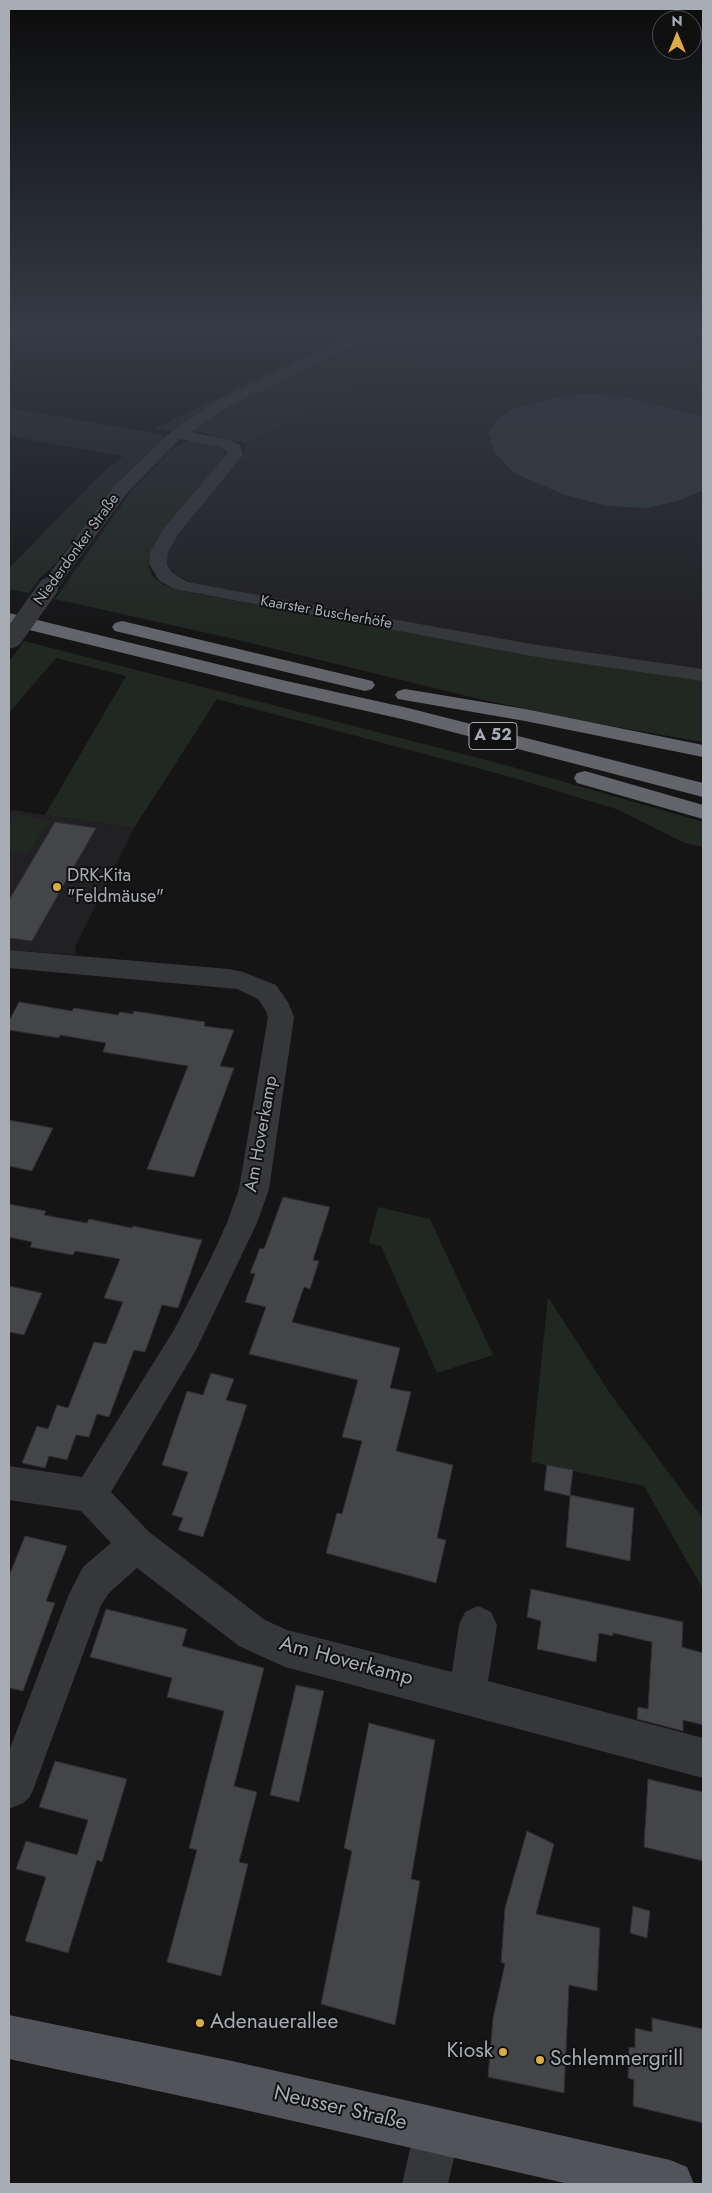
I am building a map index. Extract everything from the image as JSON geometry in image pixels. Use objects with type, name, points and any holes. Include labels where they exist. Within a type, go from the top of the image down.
[{"type":"highway","points":[[12,625],[57,611]]},
{"type":"highway","name":"A 52","points":[[106,623],[405,695],[703,770]]},
{"type":"highway","name":"A 52","points":[[12,625],[408,714],[703,790]]},
{"type":"highway","points":[[282,686],[403,726],[703,812]]},
{"type":"highway","points":[[405,695],[525,715],[703,751]]},
{"type":"main road","name":"Neusser Straße","points":[[9,2037],[232,2084],[670,2184]]},
{"type":"street","name":"Niederdonker Straße","points":[[12,625],[48,588],[126,484],[148,460],[184,429]]},
{"type":"street","name":"Kaarster Buscherhöfe","points":[[177,434],[224,443],[234,448],[235,455],[170,532],[159,552],[158,564],[166,577],[180,585],[197,590],[537,651],[703,674]]},
{"type":"street","name":"Am Hoverkamp","points":[[11,964],[229,978],[250,984],[267,992],[279,1009],[281,1017],[257,1176],[242,1223],[185,1340],[90,1495],[136,1545],[252,1632],[285,1648],[703,1758]]},
{"type":"street","points":[[9,1483],[90,1495]]},
{"type":"street","points":[[9,1789],[15,1784],[19,1776],[87,1594],[96,1580],[136,1545]]},
{"type":"street","points":[[466,1695],[478,1625]]},
{"type":"street","points":[[425,2184],[437,2132]]},
{"type":"shaded area","points":[[9,429],[135,429],[162,434],[165,439],[125,475],[56,563],[40,578],[29,593],[9,589],[9,568],[99,476],[123,456],[9,436]]},
{"type":"shaded area","points":[[195,429],[273,429],[244,444]]},
{"type":"shaded area","points":[[273,429],[703,429],[703,670],[540,647],[217,589],[193,583],[175,574],[167,563],[168,551],[178,531],[245,452],[244,444]]},
{"type":"shaded area","points":[[490,429],[703,429],[703,490],[678,501],[647,508],[607,506],[565,495],[514,473],[496,454],[488,433]]},
{"type":"shaded area","points":[[188,441],[221,447],[225,452],[224,458],[222,464],[158,538],[150,552],[148,565],[152,576],[164,585],[177,590],[452,641],[703,679],[703,742],[577,720],[475,698],[234,639],[55,599],[132,490],[171,449]]},
{"type":"shaded area","points":[[24,641],[509,766],[703,822],[703,847],[685,843],[619,810],[511,777],[217,699],[134,828],[45,815],[126,676],[56,658],[9,713],[9,662]]},
{"type":"shaded area","name":"DRK-Kita \"Feldmäuse\"","points":[[12,810],[134,828],[75,947],[76,955],[9,950],[9,816]]},
{"type":"shaded area","points":[[15,814],[50,820],[28,854],[9,850],[9,823]]},
{"type":"shaded area","points":[[378,1207],[430,1219],[493,1355],[437,1373],[381,1246],[369,1243]]},
{"type":"shaded area","points":[[548,1297],[611,1395],[703,1519],[703,1589],[644,1486],[531,1462]]},
{"type":"building","points":[[55,822],[96,828],[32,941],[9,938],[9,900]]},
{"type":"building","points":[[19,1002],[72,1011],[74,1008],[118,1015],[120,1012],[133,1014],[134,1011],[205,1022],[204,1026],[234,1030],[220,1066],[234,1068],[194,1177],[147,1169],[188,1066],[103,1052],[106,1043],[60,1035],[59,1038],[9,1030],[9,1021]]},
{"type":"building","points":[[9,1120],[53,1128],[32,1171],[9,1166]]},
{"type":"building","points":[[283,1197],[330,1207],[313,1260],[319,1261],[310,1289],[304,1287],[292,1322],[400,1348],[390,1388],[411,1392],[396,1451],[453,1465],[437,1538],[446,1540],[436,1583],[326,1553],[337,1513],[342,1514],[362,1441],[342,1437],[358,1380],[249,1354],[266,1307],[245,1302],[255,1274],[250,1273],[260,1248],[264,1249]]},
{"type":"building","points":[[9,1204],[46,1211],[44,1215],[87,1223],[89,1219],[202,1240],[178,1308],[162,1305],[145,1352],[134,1350],[109,1417],[97,1414],[89,1437],[76,1435],[67,1460],[49,1456],[45,1468],[22,1463],[37,1426],[48,1429],[57,1405],[68,1408],[94,1342],[106,1344],[123,1302],[104,1298],[120,1259],[75,1251],[73,1255],[30,1247],[32,1242],[9,1237]]},
{"type":"building","points":[[9,1286],[42,1293],[24,1335],[9,1332]]},
{"type":"building","points":[[211,1373],[234,1379],[226,1400],[247,1405],[203,1537],[178,1530],[183,1518],[172,1515],[188,1472],[162,1465],[187,1391],[203,1395]]},
{"type":"building","points":[[547,1465],[573,1470],[570,1495],[634,1508],[630,1561],[566,1547],[570,1496],[544,1490]]},
{"type":"building","points":[[25,1536],[67,1546],[46,1601],[55,1603],[23,1691],[9,1688],[9,1576]]},
{"type":"building","points":[[531,1589],[683,1622],[682,1647],[703,1653],[703,1725],[683,1720],[683,1731],[637,1719],[638,1707],[648,1709],[652,1642],[613,1633],[613,1636],[599,1633],[596,1662],[537,1649],[541,1621],[527,1617]]},
{"type":"building","points":[[106,1609],[187,1629],[182,1646],[264,1668],[234,1786],[257,1792],[239,1862],[248,1864],[221,1976],[167,1962],[197,1850],[189,1848],[224,1711],[167,1697],[172,1678],[90,1657]]},
{"type":"building","points":[[296,1685],[324,1691],[299,1802],[270,1795]]},
{"type":"building","points":[[369,1723],[435,1740],[411,1879],[420,1881],[395,2025],[321,2004],[352,1851],[344,1848]]},
{"type":"building","points":[[55,1761],[127,1779],[102,1862],[97,1860],[68,1953],[25,1941],[46,1877],[16,1869],[26,1841],[77,1855],[88,1820],[39,1807]]},
{"type":"building","points":[[648,1779],[703,1792],[703,1861],[644,1847]]},
{"type":"building","points":[[527,1831],[554,1844],[536,1914],[600,1928],[597,1991],[569,1985],[564,2093],[488,2077],[493,2018],[505,1964],[501,1962],[505,1908]]},
{"type":"building","points":[[633,1906],[650,1911],[647,1938],[630,1933]]},
{"type":"building","points":[[652,2018],[703,2029],[703,2123],[633,2106],[634,2080],[628,2078],[629,2047],[635,2048],[635,2028],[652,2032]]},
{"type":"place","name":"DRK-Kita \"Feldmäuse\"","points":[[57,887]]},
{"type":"place","name":"Adenauerallee","points":[[200,2023]]},
{"type":"place","name":"Kiosk","points":[[503,2052]]},
{"type":"place","name":"Schlemmergrill","points":[[540,2060]]}]
